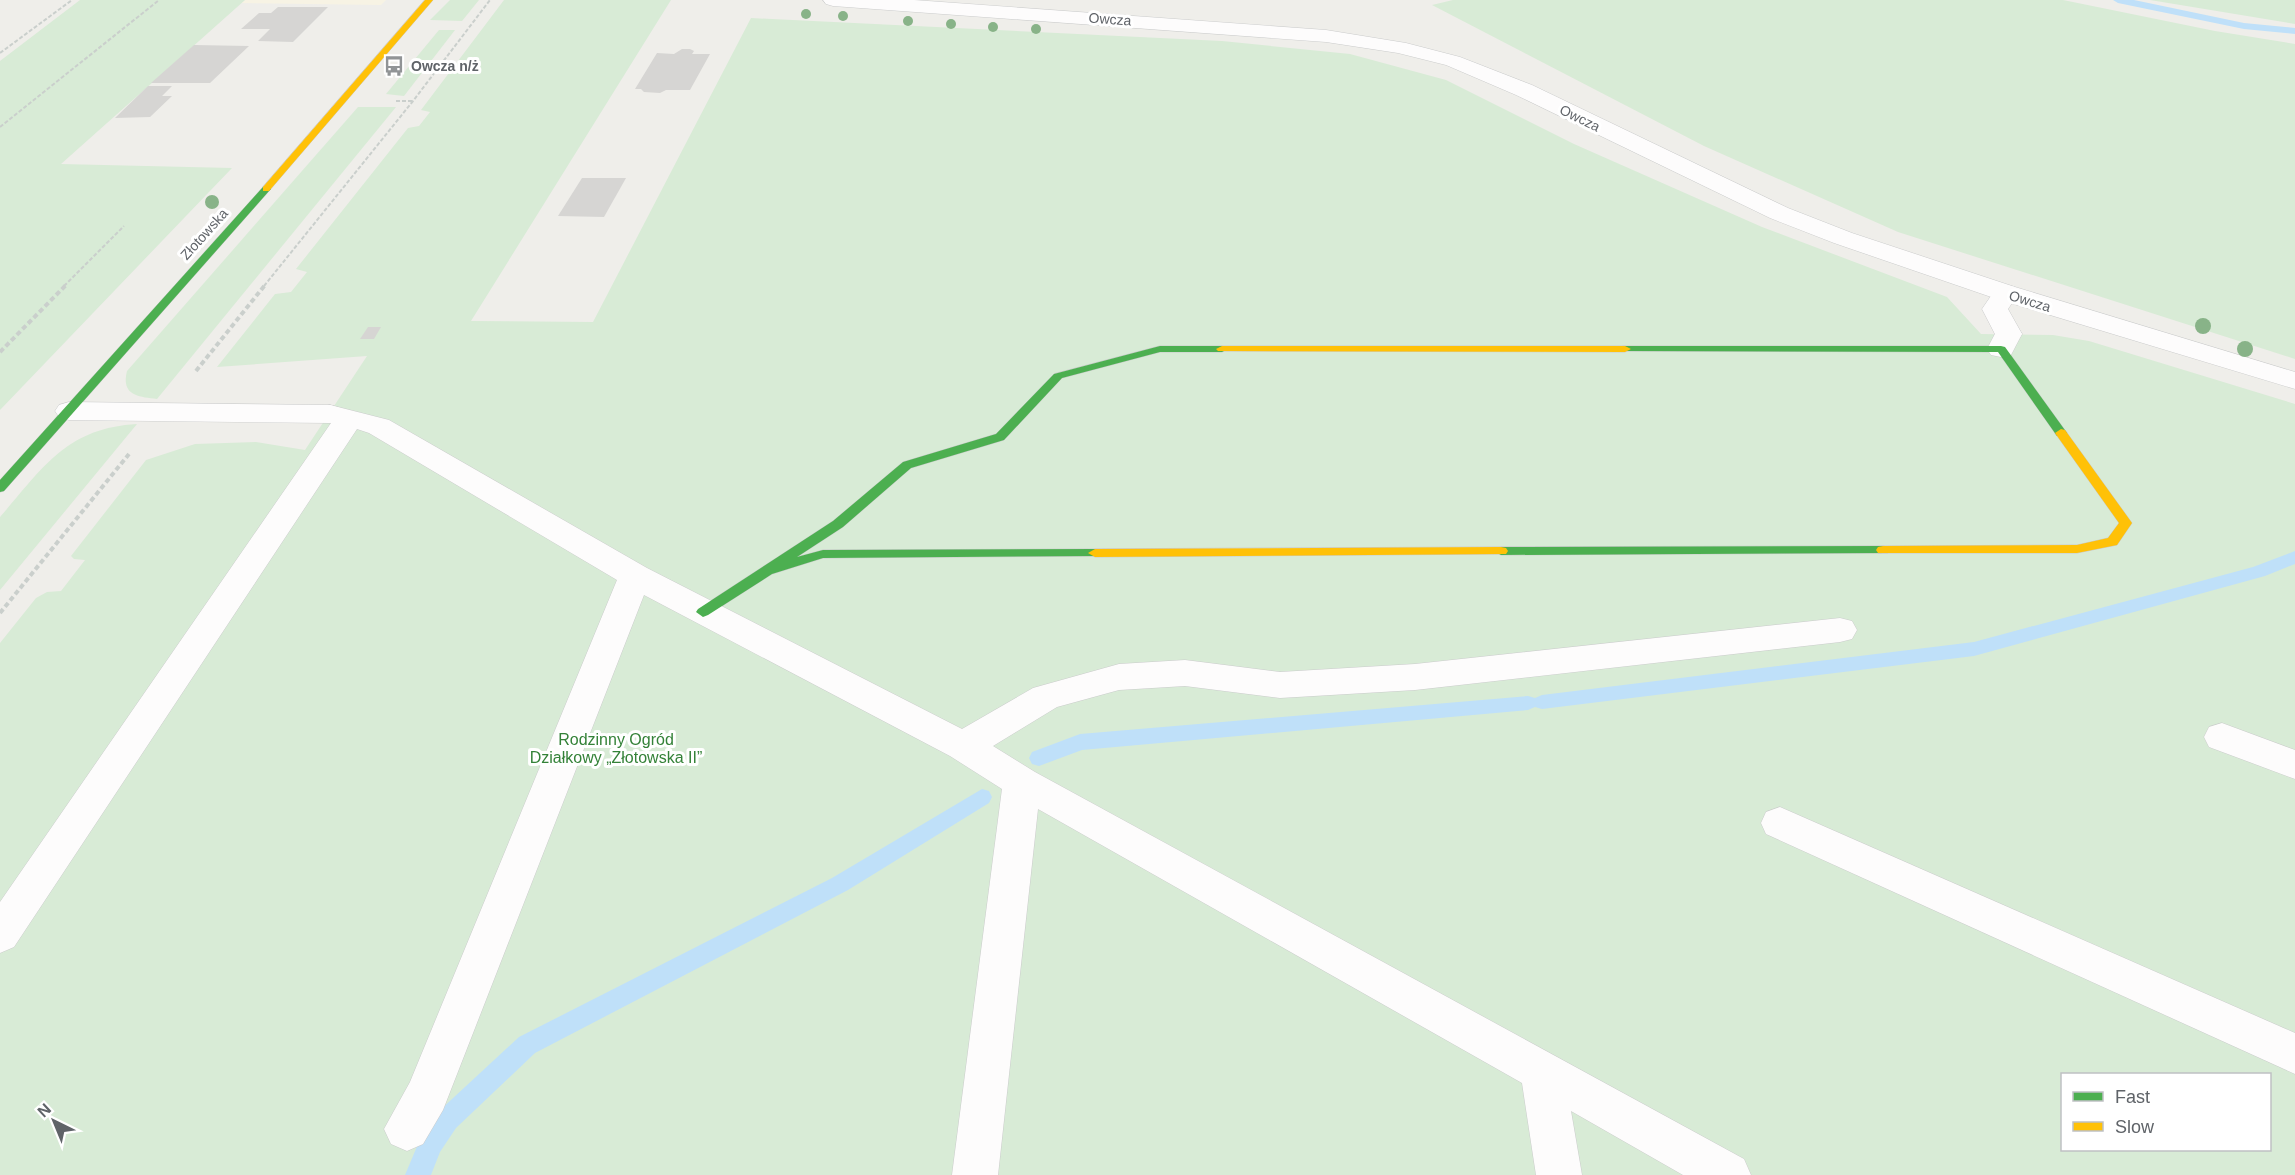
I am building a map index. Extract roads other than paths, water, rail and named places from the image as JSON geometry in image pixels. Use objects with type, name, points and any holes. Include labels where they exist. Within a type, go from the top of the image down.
[{"type":"street","name":"Złotowska","points":[[0,488],[429,0]]},
{"type":"street","name":"Owcza","points":[[833,0],[1316,35],[1377,42],[1429,53],[1524,90],[1779,213],[1907,261],[2295,381]]},
{"type":"street","points":[[767,571],[823,554],[2065,549],[2112,542],[2126,523],[2005,341],[1995,309],[2006,293]]},
{"type":"street","points":[[703,612],[838,524],[907,465],[1000,437],[1058,376],[1160,349],[2005,341]]},
{"type":"street","points":[[69,411],[339,416],[379,426],[635,576],[963,747],[1728,1175]]},
{"type":"street","points":[[0,935],[339,416]]},
{"type":"street","points":[[408,1129],[427,1095],[635,576]]},
{"type":"street","points":[[963,747],[1046,697],[1119,677],[1185,673],[1280,685],[1415,677],[1840,630]]},
{"type":"street","points":[[2222,737],[2295,765]]},
{"type":"street","points":[[975,1175],[1022,782]]},
{"type":"street","points":[[1780,824],[2295,1054]]},
{"type":"street","points":[[1542,1072],[1559,1175]]},
{"type":"waterway","points":[[2118,0],[2244,26],[2295,31]]},
{"type":"waterway","points":[[1542,702],[1974,649],[2259,572],[2295,557]]},
{"type":"waterway","points":[[1039,758],[1080,742],[1528,703]]},
{"type":"waterway","points":[[418,1175],[430,1145],[447,1120],[527,1045],[840,884],[982,797]]},
{"type":"place","name":"Owcza n/ż","points":[[394,66]]},
{"type":"park label","name":"Rodzinny Ogród Działkowy „Złotowska II”","points":[[616,748]]}]
